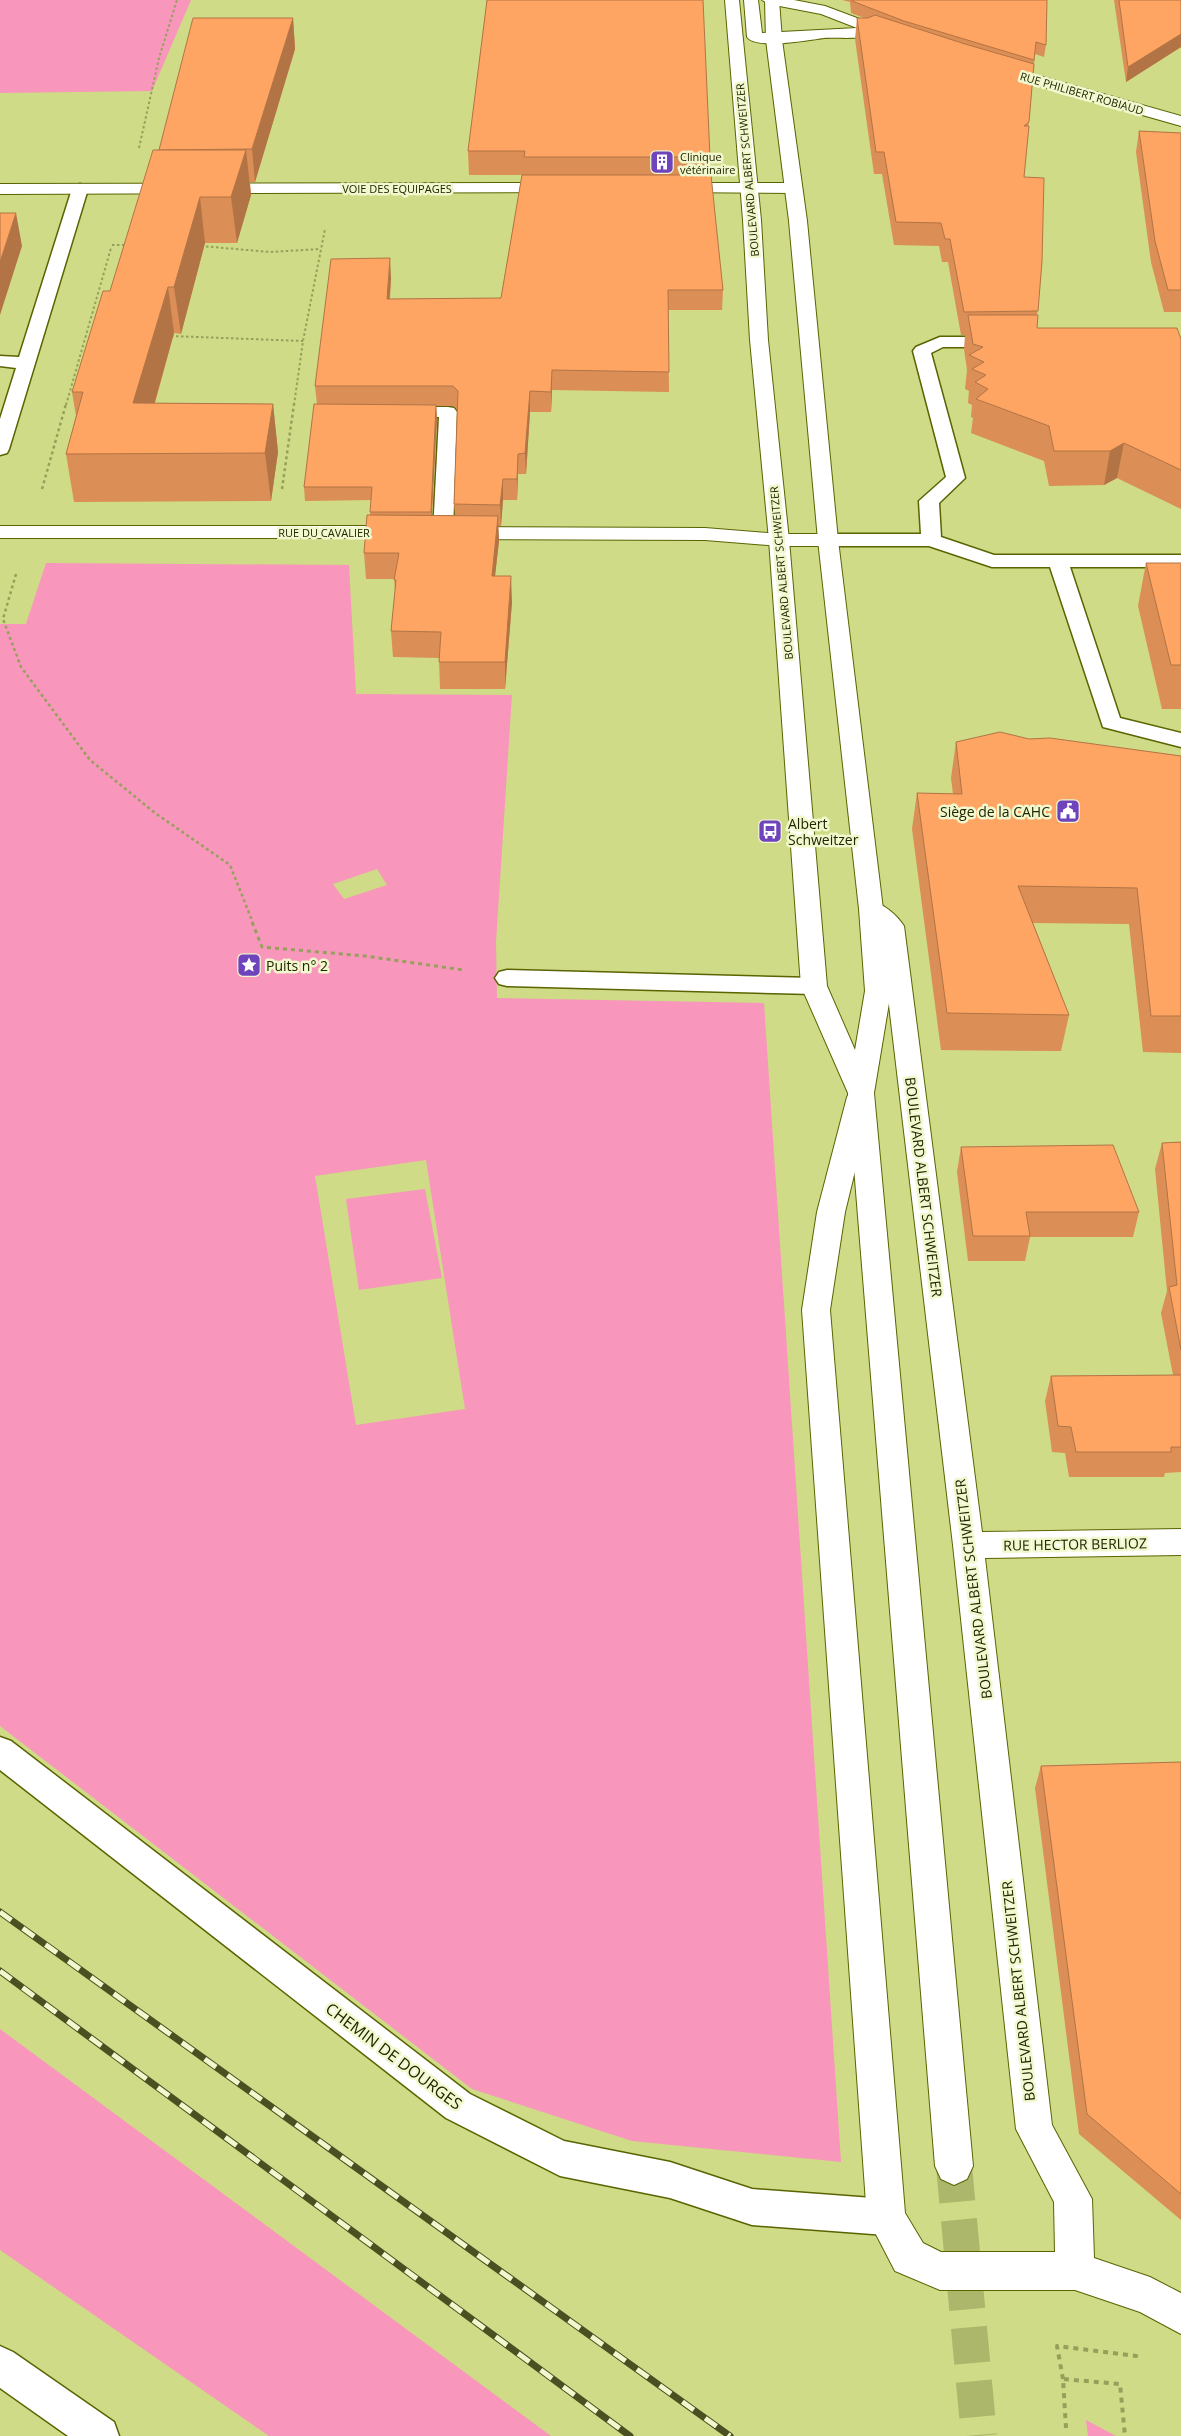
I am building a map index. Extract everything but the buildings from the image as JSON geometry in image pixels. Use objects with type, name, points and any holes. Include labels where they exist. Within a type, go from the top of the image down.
[{"type":"main road","name":"BOULEVARD ALBERT SCHWEITZER","points":[[732,0],[759,340],[779,540],[814,986],[861,1093],[954,2166]]},
{"type":"main road","name":"BOULEVARD ALBERT SCHWEITZER","points":[[771,0],[774,40],[794,188],[828,540],[871,909],[878,991],[861,1093],[831,1212],[816,1310],[886,2217]]},
{"type":"main road","points":[[736,44],[755,37],[774,40],[814,33],[851,31],[902,39],[824,10],[771,0],[752,3],[755,37]]},
{"type":"main road","name":"RUE PHILIBERT ROBIAUD","points":[[978,63],[1181,121]]},
{"type":"main road","name":"VOIE DES EQUIPAGES","points":[[0,188],[578,188]]},
{"type":"main road","points":[[656,188],[794,188]]},
{"type":"main road","name":"RUE DU CAVALIER","points":[[0,532],[705,534],[779,540],[828,540]]},
{"type":"main road","name":"BOULEVARD ALBERT SCHWEITZER","points":[[871,909],[892,926],[968,1545],[1034,2130],[1073,2199],[1074,2271]]},
{"type":"main road","name":"RUE HECTOR BERLIOZ","points":[[968,1545],[1181,1542]]},
{"type":"main road","points":[[886,2217],[909,2257],[940,2271],[1074,2271],[1166,2305]]},
{"type":"lane","points":[[0,450],[80,189]]},
{"type":"lane","points":[[930,540],[929,501],[956,478],[922,351],[940,342],[1017,342]]},
{"type":"lane","points":[[0,361],[27,363]]},
{"type":"lane","points":[[380,412],[448,412],[443,532]]},
{"type":"lane","points":[[828,540],[930,540],[992,561],[1181,561]]},
{"type":"lane","points":[[1058,561],[1111,722],[1181,740]]},
{"type":"lane","points":[[507,978],[814,986]]},
{"type":"lane","name":"CHEMIN DE DOURGES","points":[[0,1751],[458,2106],[560,2158],[670,2180],[752,2207],[886,2217]]},
{"type":"lane","points":[[0,2365],[100,2436]]},
{"type":"path","points":[[130,188],[159,58],[177,0]]},
{"type":"path","points":[[276,532],[303,341],[333,188]]},
{"type":"path","points":[[131,245],[112,245],[3,619],[21,667],[90,760],[155,813],[230,865],[262,947],[364,956],[507,978]]},
{"type":"path","points":[[198,245],[270,252],[320,249]]},
{"type":"path","points":[[162,336],[303,341]]},
{"type":"path","points":[[1066,2428],[1063,2379],[1057,2346],[1136,2356],[1166,2305]]},
{"type":"path","points":[[1063,2379],[1120,2384],[1125,2436]]},
{"type":"shaded area","points":[[0,0],[191,0],[152,91],[0,93]]},
{"type":"shaded area","points":[[46,563],[349,565],[356,694],[512,695],[496,942],[497,998],[764,1003],[841,2162],[632,2141],[472,2089],[0,1726],[0,624],[26,624]],"holes":[[[377,869],[387,885],[344,899],[333,884]],[[426,1160],[465,1409],[356,1425],[315,1176]]]},
{"type":"shaded area","points":[[425,1189],[442,1278],[359,1290],[346,1199]]},
{"type":"shaded area","points":[[0,2029],[551,2436],[269,2436],[0,2250]]},
{"type":"shaded area","points":[[1086,2420],[1116,2436],[1088,2436]]},
{"type":"tunnel","points":[[954,2166],[979,2436]]},
{"type":"railway","points":[[0,1912],[730,2436]]},
{"type":"railway","points":[[0,1971],[630,2436]]},
{"type":"place","name":"Clinique vétérinaire","points":[[662,162]]},
{"type":"place","name":"Siège de la CAHC","points":[[1068,811]]},
{"type":"place","name":"Albert Schweitzer","points":[[770,831]]},
{"type":"place","name":"Puits n° 2","points":[[249,965]]}]
